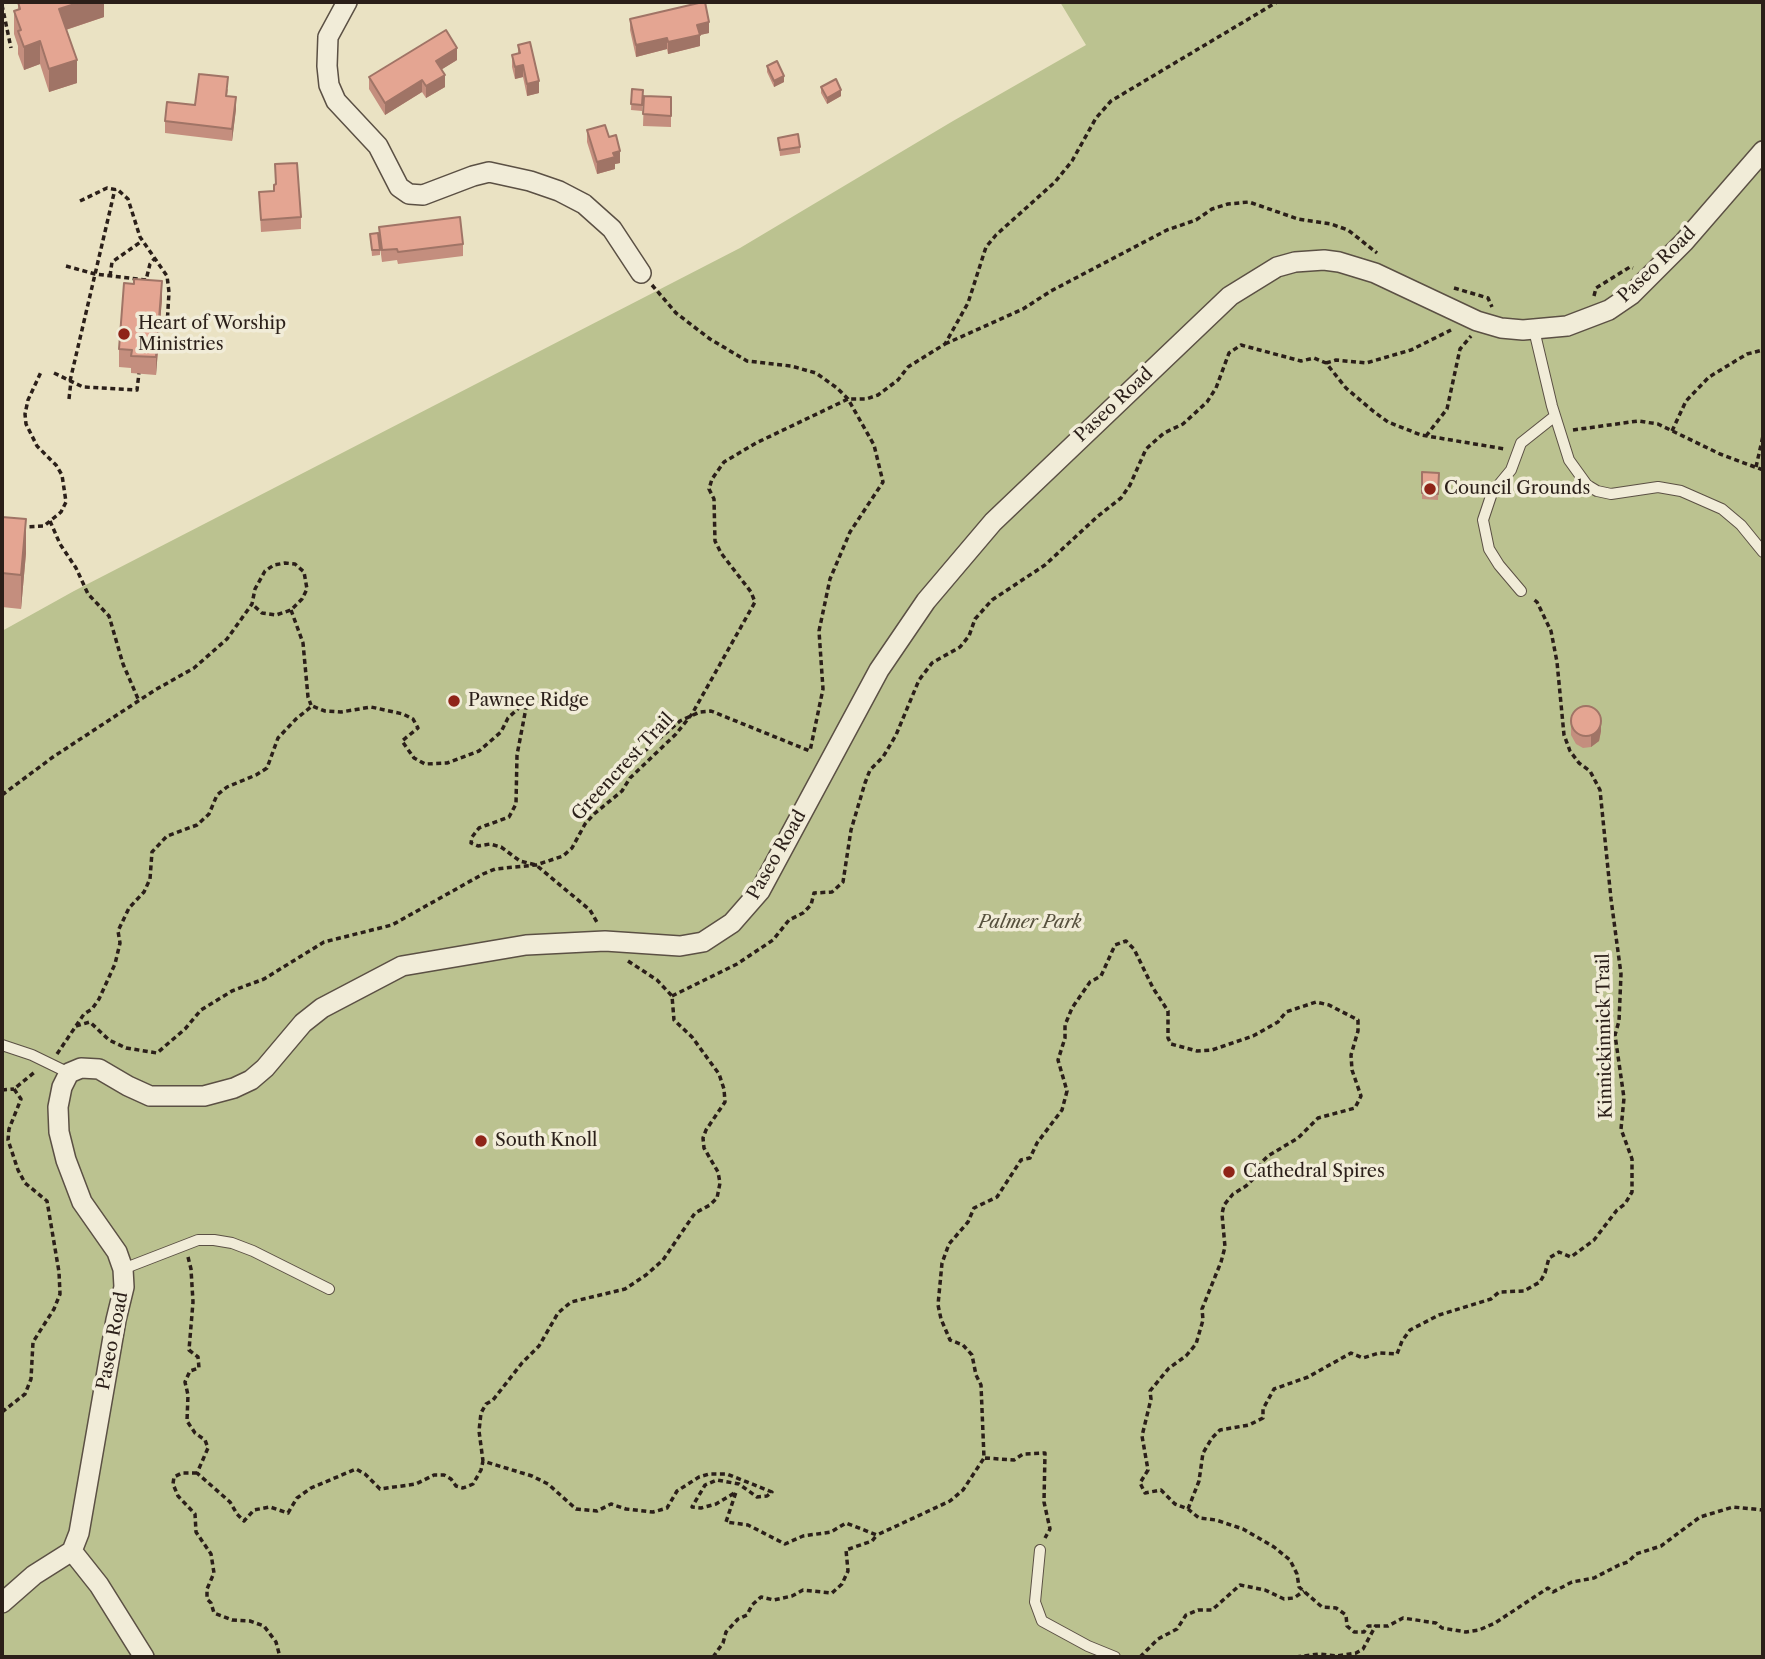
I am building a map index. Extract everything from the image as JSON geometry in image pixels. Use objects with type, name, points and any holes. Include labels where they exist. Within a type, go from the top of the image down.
[{"type":"street","points":[[347,2],[328,37],[329,85],[336,102],[378,146],[398,187],[409,194],[423,195],[489,172],[559,191],[572,196],[594,211],[612,229],[641,273]]},
{"type":"street","name":"Paseo Road","points":[[72,1551],[79,1533],[124,1287],[123,1269],[117,1252],[82,1202],[66,1160],[59,1132],[61,1068],[99,1069],[150,1096],[204,1096],[251,1080],[265,1068],[303,1023],[322,1008],[402,965],[526,945],[605,941],[680,946],[703,942],[732,923],[760,891],[879,670],[926,601],[993,522],[1230,296],[1277,267],[1295,262],[1324,260],[1375,273],[1471,318],[1501,328],[1534,330],[1567,326],[1609,310],[1631,295],[1684,242],[1763,151]]},
{"type":"street","points":[[2,1604],[34,1575],[72,1551],[99,1585],[144,1657]]},
{"type":"lane","points":[[1534,330],[1560,432],[1573,467],[1587,485],[1597,491],[1611,494],[1658,487],[1681,491],[1721,509],[1741,524],[1763,552]]},
{"type":"lane","points":[[1521,591],[1489,549],[1483,520],[1492,493],[1510,470],[1516,450],[1526,437],[1555,416]]},
{"type":"lane","points":[[2,1045],[61,1068]]},
{"type":"lane","points":[[123,1269],[198,1240],[232,1243],[329,1289]]},
{"type":"lane","points":[[1040,1550],[1035,1602],[1042,1621],[1115,1657]]},
{"type":"path","name":"Greencrest Trail","points":[[76,1026],[90,1022],[109,1040],[126,1048],[157,1053],[185,1029],[201,1010],[232,991],[264,979],[324,942],[392,925],[417,909],[495,869],[536,865],[563,856],[572,848],[585,824],[594,814],[622,790],[630,778],[676,734],[692,714],[755,603],[744,580],[720,553],[715,541],[714,499],[709,489],[712,479],[724,462],[756,443],[848,399],[866,400],[878,396],[898,380],[908,367],[945,344],[968,303],[986,247],[1055,182],[1072,161],[1096,118],[1111,100],[1277,2]]},
{"type":"path","points":[[3,3],[11,48]]},
{"type":"path","points":[[80,201],[107,188],[115,189],[128,200],[136,229],[163,268],[168,284],[167,326]]},
{"type":"path","points":[[69,399],[115,189]]},
{"type":"path","points":[[945,344],[1023,309],[1051,291],[1167,230],[1228,204],[1249,202],[1298,219],[1332,224],[1348,230],[1378,255]]},
{"type":"path","points":[[110,276],[112,262],[142,241]]},
{"type":"path","points":[[66,266],[95,274],[146,280],[150,264],[155,258]]},
{"type":"path","points":[[641,273],[676,313],[710,339],[747,361],[791,366],[816,373],[837,388],[848,399],[874,445],[883,482],[850,532],[830,579],[819,631],[823,689],[810,751]]},
{"type":"path","points":[[1326,363],[1336,360],[1366,363],[1411,350],[1471,318]]},
{"type":"path","points":[[1426,436],[1447,409],[1460,349],[1469,340],[1471,318]]},
{"type":"path","points":[[672,996],[737,964],[773,940],[789,920],[803,913],[811,905],[814,893],[832,892],[843,882],[851,830],[864,783],[870,770],[883,757],[896,735],[919,680],[932,663],[960,647],[969,636],[975,619],[992,600],[1045,565],[1121,498],[1130,485],[1146,449],[1164,433],[1183,424],[1207,402],[1216,388],[1229,353],[1241,345],[1301,360],[1314,358],[1326,363],[1346,388],[1388,422],[1426,436],[1516,450]]},
{"type":"path","points":[[1672,431],[1686,401],[1709,377],[1727,364],[1763,350]]},
{"type":"path","points":[[12,524],[35,528],[44,526],[61,513],[66,502],[62,475],[29,434],[25,414],[28,400],[41,372]]},
{"type":"path","points":[[54,373],[83,387],[137,390],[139,373]]},
{"type":"path","points":[[1560,432],[1638,421],[1658,424],[1720,454],[1763,470]]},
{"type":"path","points":[[1756,467],[1763,436]]},
{"type":"path","points":[[50,521],[88,594],[109,616],[119,652],[139,701]]},
{"type":"path","points":[[2,796],[44,763],[194,668],[227,639],[252,604],[259,579],[274,565],[295,564],[304,572],[307,589],[302,599],[290,610],[276,615],[262,613],[252,604]]},
{"type":"path","name":"Kinnickinnick Trail","points":[[1188,1509],[1199,1481],[1203,1453],[1212,1438],[1220,1430],[1249,1426],[1263,1418],[1263,1409],[1274,1389],[1308,1377],[1350,1353],[1363,1358],[1379,1353],[1397,1354],[1410,1330],[1439,1315],[1491,1299],[1499,1292],[1524,1291],[1540,1282],[1549,1258],[1559,1252],[1571,1257],[1594,1240],[1617,1210],[1625,1205],[1632,1192],[1632,1159],[1621,1129],[1624,1098],[1615,1035],[1619,1021],[1621,974],[1600,790],[1590,771],[1579,763],[1570,751],[1564,735],[1552,631],[1537,602],[1521,591]]},
{"type":"path","points":[[290,610],[303,643],[307,697],[312,706],[325,711],[341,712],[372,707],[404,714],[413,719],[418,728],[402,741],[414,758],[425,764],[447,763],[479,751],[501,732],[508,718],[522,705],[526,708],[517,755],[516,804],[509,817],[479,828],[471,843],[501,847],[520,860],[536,865]]},
{"type":"path","points":[[2,1090],[14,1089],[34,1071],[61,1068],[63,1043],[99,999],[115,964],[120,943],[118,931],[129,908],[144,892],[150,879],[152,852],[167,836],[197,825],[209,814],[217,795],[267,768],[278,738],[312,706]]},
{"type":"path","points":[[639,756],[680,720],[692,714],[711,711],[831,759]]},
{"type":"path","points":[[713,1657],[723,1643],[726,1632],[738,1619],[747,1615],[752,1605],[761,1597],[774,1600],[803,1590],[832,1593],[842,1584],[848,1571],[846,1550],[872,1541],[877,1535],[950,1501],[973,1478],[984,1458],[981,1385],[972,1355],[963,1345],[950,1340],[938,1305],[942,1263],[949,1244],[968,1222],[974,1208],[997,1197],[1021,1160],[1030,1158],[1037,1143],[1062,1110],[1067,1091],[1058,1060],[1065,1038],[1065,1025],[1072,1008],[1090,982],[1101,976],[1115,945],[1126,941],[1134,949],[1168,1011],[1168,1038],[1171,1044],[1197,1051],[1212,1050],[1253,1036],[1278,1022],[1286,1012],[1316,1002],[1329,1005],[1358,1020],[1358,1031],[1351,1055],[1352,1070],[1361,1096],[1355,1108],[1318,1118],[1298,1138],[1268,1156],[1261,1163],[1256,1176],[1233,1194],[1224,1205],[1222,1213],[1225,1247],[1222,1262],[1202,1309],[1201,1332],[1196,1344],[1186,1356],[1169,1368],[1150,1391],[1151,1399],[1142,1436],[1148,1470],[1140,1483],[1145,1493],[1161,1490],[1175,1504],[1188,1509],[1199,1518],[1216,1520],[1243,1530],[1274,1547],[1290,1560],[1297,1574],[1299,1587],[1322,1606],[1336,1608],[1346,1615],[1347,1626],[1354,1632],[1364,1632],[1368,1626],[1388,1626],[1403,1618],[1436,1623],[1442,1628],[1466,1632],[1479,1630],[1495,1623],[1548,1588],[1553,1592],[1572,1582],[1594,1578],[1628,1562],[1636,1554],[1661,1546],[1700,1517],[1733,1507],[1763,1510]]},
{"type":"path","points":[[280,1657],[276,1642],[264,1626],[250,1621],[232,1620],[214,1613],[207,1599],[207,1589],[214,1573],[211,1554],[196,1532],[195,1514],[178,1496],[173,1484],[174,1477],[182,1473],[197,1473],[230,1502],[244,1521],[254,1510],[270,1507],[288,1514],[297,1498],[311,1488],[356,1469],[380,1489],[416,1484],[434,1475],[444,1475],[456,1486],[463,1488],[473,1483],[483,1461],[479,1431],[481,1413],[486,1404],[493,1400],[539,1346],[558,1313],[571,1302],[625,1289],[646,1275],[663,1260],[695,1213],[710,1205],[716,1198],[720,1183],[718,1172],[704,1148],[704,1138],[706,1130],[725,1102],[724,1089],[712,1063],[680,1026]]},
{"type":"path","points":[[2,1412],[24,1394],[32,1378],[33,1342],[54,1309],[60,1294],[47,1201],[25,1183],[8,1140],[9,1129],[21,1099],[14,1089]]},
{"type":"path","points":[[184,1245],[191,1269],[193,1301],[189,1350],[198,1357],[199,1368],[190,1371],[186,1382],[187,1421],[195,1433],[205,1440],[208,1448],[197,1473]]},
{"type":"path","points":[[984,1458],[1013,1460],[1023,1454],[1045,1453],[1044,1502],[1050,1529],[1040,1550]]},
{"type":"path","points":[[483,1461],[540,1480],[576,1509],[589,1512],[611,1504],[626,1509],[653,1512],[667,1508],[677,1492],[699,1477],[727,1474],[772,1492],[767,1496],[757,1497],[739,1484],[717,1480],[705,1485],[692,1507],[701,1508],[716,1504],[736,1492],[726,1522],[748,1525],[785,1544],[803,1536],[831,1532],[846,1523],[877,1535]]},
{"type":"path","points":[[1140,1657],[1158,1639],[1177,1629],[1186,1615],[1198,1609],[1212,1610],[1240,1585],[1265,1590],[1284,1599],[1294,1598],[1304,1591]]},
{"type":"path","points":[[1296,1657],[1356,1653],[1363,1649],[1376,1625]]},
{"type":"green space","name":"Palmer Park","points":[[1060,2],[1763,2],[1763,1657],[2,1657],[2,631],[74,591],[740,248],[1086,45]]},
{"type":"building","points":[[18,2],[81,2],[59,9],[77,60],[49,69],[40,41],[24,47],[14,11],[20,9]]},
{"type":"building","points":[[705,2],[709,22],[697,25],[700,35],[668,42],[667,38],[636,45],[630,19]]},
{"type":"building","points":[[446,30],[457,48],[436,61],[445,75],[426,86],[422,80],[385,103],[369,77]]},
{"type":"building","points":[[530,42],[539,81],[527,84],[523,65],[515,67],[512,55],[520,53],[518,45]]},
{"type":"building","points":[[777,61],[784,76],[774,81],[767,66]]},
{"type":"building","points":[[199,74],[228,77],[226,96],[236,97],[232,129],[165,121],[167,102],[195,105]]},
{"type":"building","points":[[836,79],[841,90],[827,98],[821,87]]},
{"type":"building","points":[[632,89],[643,90],[642,105],[631,104]]},
{"type":"building","points":[[644,96],[671,97],[671,116],[643,114]]},
{"type":"building","points":[[605,125],[609,137],[616,135],[620,151],[613,153],[615,157],[597,162],[587,130]]},
{"type":"building","points":[[798,134],[800,147],[780,150],[778,138]]},
{"type":"building","points":[[297,163],[301,217],[261,220],[259,192],[274,191],[275,164]]},
{"type":"building","points":[[460,217],[463,244],[398,252],[397,249],[382,250],[379,227]]},
{"type":"building","points":[[378,233],[380,250],[372,250],[370,234]]},
{"type":"building","points":[[134,279],[162,281],[156,357],[131,356],[132,350],[119,349],[124,283],[134,284]]},
{"type":"building","name":"Council Grounds","points":[[1422,472],[1439,473],[1438,494],[1422,493]]},
{"type":"building","points":[[2,517],[26,519],[21,575],[2,573]]},
{"type":"building","points":[[1586,706],[1592,707],[1600,715],[1600,727],[1592,735],[1586,736],[1580,735],[1572,727],[1571,721],[1572,715],[1580,707]]},
{"type":"place","name":"Heart of Worship Ministries","points":[[124,334]]},
{"type":"place","name":"Council Grounds","points":[[1430,489]]},
{"type":"place","name":"Pawnee Ridge","points":[[454,701]]},
{"type":"place","name":"South Knoll","points":[[481,1141]]},
{"type":"place","name":"Cathedral Spires","points":[[1229,1172]]}]
